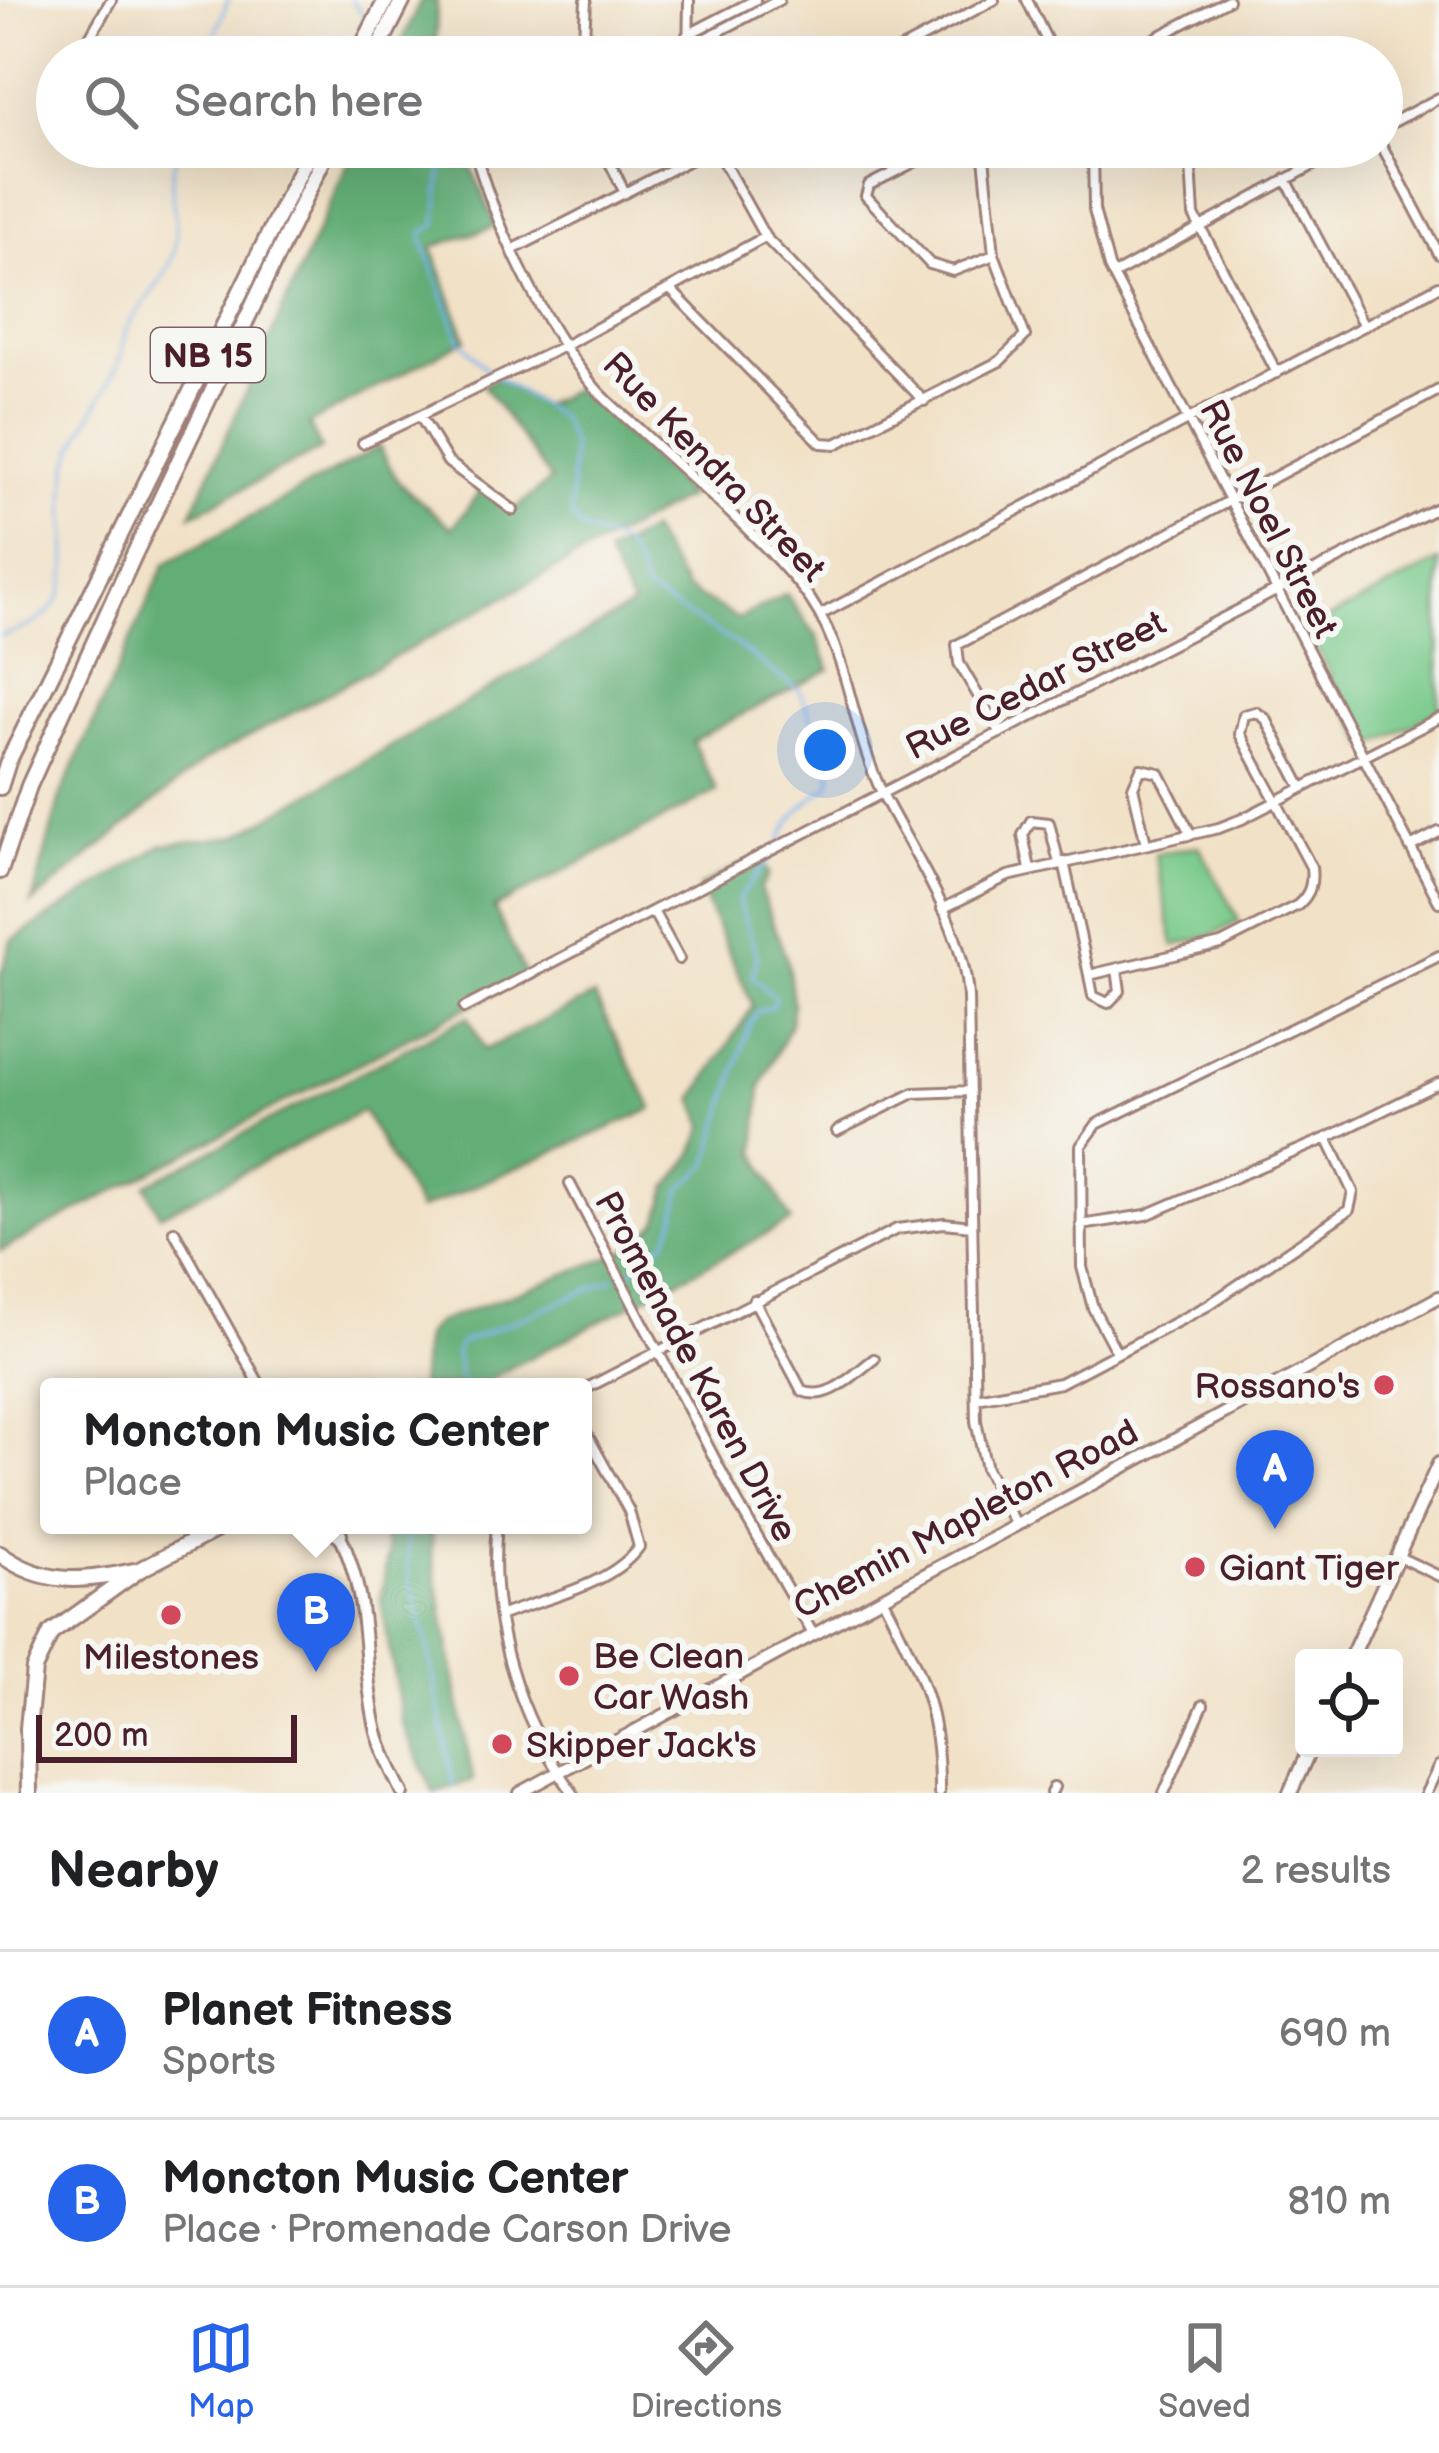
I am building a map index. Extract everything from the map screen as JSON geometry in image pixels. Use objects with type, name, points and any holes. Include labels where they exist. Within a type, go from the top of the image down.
[{"type":"highway","points":[[368,36],[386,0]]},
{"type":"highway","points":[[385,36],[403,0]]},
{"type":"highway","name":"NB 15","points":[[0,787],[104,563],[302,168]]},
{"type":"highway","name":"NB 15","points":[[0,871],[29,786],[114,598],[319,168]]},
{"type":"highway","points":[[29,1793],[28,1728],[34,1669],[51,1633],[139,1570],[208,1534]]},
{"type":"highway","points":[[0,1554],[22,1570],[57,1581],[139,1570]]},
{"type":"main road","name":"Chemin Mapleton Road","points":[[520,1793],[1439,1297]]},
{"type":"main road","points":[[1355,1649],[1439,1464]]},
{"type":"main road","points":[[337,1534],[362,1593],[374,1721],[402,1793]]},
{"type":"main road","points":[[1290,1793],[1306,1757]]},
{"type":"street","points":[[91,36],[111,0]]},
{"type":"street","points":[[585,36],[586,0]]},
{"type":"street","points":[[687,35],[689,0]]},
{"type":"street","points":[[687,35],[755,0]]},
{"type":"street","points":[[716,36],[779,0]]},
{"type":"street","points":[[926,36],[994,0]]},
{"type":"street","points":[[1027,0],[1045,36]]},
{"type":"street","points":[[1159,36],[1228,0]]},
{"type":"street","points":[[1403,117],[1439,98]]},
{"type":"street","name":"Rue Kendra Street","points":[[482,168],[514,249],[563,346],[593,386],[756,541],[800,586],[820,615],[836,644],[866,760],[942,909],[966,969],[979,1443],[986,1469],[1016,1525]]},
{"type":"street","points":[[612,168],[625,193]]},
{"type":"street","points":[[514,249],[674,168]]},
{"type":"street","points":[[727,168],[765,237],[924,401]]},
{"type":"street","points":[[903,168],[869,185],[866,196],[930,264],[953,271],[994,254]]},
{"type":"street","points":[[670,289],[821,443],[836,444],[1000,362],[1025,336],[994,254],[985,168]]},
{"type":"street","name":"Rue Noel Street","points":[[1093,168],[1094,210],[1113,275],[1439,902]]},
{"type":"street","points":[[1191,168],[1194,215],[1277,373]]},
{"type":"street","points":[[1113,275],[1305,168]]},
{"type":"street","points":[[1394,168],[1439,254]]},
{"type":"street","points":[[1286,178],[1362,322]]},
{"type":"street","points":[[363,443],[563,346],[765,237]]},
{"type":"street","points":[[820,615],[1277,373],[1362,322],[1439,286]]},
{"type":"street","points":[[1000,733],[958,663],[957,645],[1439,390]]},
{"type":"street","points":[[420,416],[448,462],[513,510]]},
{"type":"street","name":"Rue Cedar Street","points":[[464,1008],[1439,508]]},
{"type":"street","points":[[1089,975],[1222,944],[1308,896],[1311,867],[1240,734],[1244,715],[1256,712],[1266,719],[1302,788]]},
{"type":"street","points":[[942,909],[1030,869],[1231,824],[1439,718]]},
{"type":"street","points":[[1146,844],[1133,787],[1142,769],[1159,773],[1191,835]]},
{"type":"street","points":[[1030,869],[1023,835],[1031,821],[1044,821],[1051,827],[1062,863],[1093,996],[1108,1003],[1120,991],[1117,969]]},
{"type":"street","points":[[1410,847],[1439,832]]},
{"type":"street","points":[[653,911],[680,959]]},
{"type":"street","points":[[1117,1353],[1093,1308],[1082,1268],[1081,1146],[1096,1124],[1439,956]]},
{"type":"street","points":[[1081,1225],[1146,1215],[1327,1138],[1439,1083]]},
{"type":"street","points":[[837,1131],[914,1093],[970,1091]]},
{"type":"street","points":[[975,1398],[1060,1383],[1207,1306],[1349,1210],[1353,1192],[1327,1138]]},
{"type":"street","name":"Promenade Karen Drive","points":[[570,1184],[814,1634]]},
{"type":"street","points":[[592,1385],[898,1229],[944,1222],[972,1226]]},
{"type":"street","points":[[174,1231],[256,1378]]},
{"type":"street","points":[[754,1300],[802,1391],[828,1394],[874,1359]]},
{"type":"street","points":[[502,1615],[597,1579],[630,1560],[639,1547],[629,1511],[592,1443]]},
{"type":"street","points":[[496,1534],[509,1665],[522,1707],[573,1793]]},
{"type":"street","points":[[1397,1556],[1439,1576]]},
{"type":"street","points":[[882,1598],[925,1682],[937,1732],[939,1793]]},
{"type":"street","points":[[1164,1793],[1204,1705]]},
{"type":"street","points":[[1426,1793],[1439,1766]]},
{"type":"green space","points":[[421,0],[437,0],[436,36],[405,36]]},
{"type":"green space","points":[[346,168],[472,168],[496,226],[432,247],[466,339],[309,424],[321,449],[191,515]]},
{"type":"green space","points":[[497,378],[542,406],[579,386],[689,496],[204,761],[32,903],[60,797],[165,564],[379,447],[399,483],[452,528],[483,488],[514,510],[551,480],[483,385]]},
{"type":"green space","points":[[650,531],[686,589],[738,619],[786,594],[817,637],[830,669],[692,741],[717,791],[494,908],[526,976],[0,1251],[0,978],[11,941],[162,845],[237,836],[632,606],[606,554]]},
{"type":"green space","points":[[1439,561],[1439,711],[1368,748],[1307,630]]},
{"type":"green space","points":[[1199,846],[1239,921],[1174,946],[1155,854]]},
{"type":"green space","points":[[759,856],[769,874],[760,889],[788,963],[793,1003],[790,1025],[761,1086],[756,1153],[791,1221],[493,1378],[420,1378],[425,1335],[436,1323],[608,1258],[633,1245],[658,1222],[668,1188],[691,1158],[705,1126],[694,1099],[753,1006],[699,887]]},
{"type":"green space","points":[[594,996],[653,1109],[419,1210],[363,1111],[160,1215],[146,1185],[468,1016],[484,1050]]},
{"type":"green space","points":[[384,1534],[433,1534],[431,1549],[473,1780],[434,1793],[402,1723],[381,1600],[388,1549]]},
{"type":"waterway","points":[[215,36],[228,0]]},
{"type":"waterway","points":[[352,0],[367,21]]},
{"type":"waterway","points":[[0,636],[31,625],[51,610],[62,592],[71,457],[119,362],[128,326],[172,257],[174,168]]},
{"type":"waterway","points":[[442,168],[436,225],[424,231],[422,238],[460,340],[490,373],[561,418],[572,445],[571,515],[580,528],[623,545],[645,590],[736,644],[801,692],[832,776],[829,786],[794,817],[779,843]]},
{"type":"waterway","points":[[623,1275],[666,1240],[681,1189],[708,1165],[749,1025],[757,1012],[771,1007],[776,999],[753,977],[757,957],[738,899],[775,852]]},
{"type":"waterway","points":[[460,1378],[455,1353],[461,1343],[614,1279]]},
{"type":"waterway","points":[[407,1534],[409,1577],[426,1637],[454,1788]]},
{"type":"place","name":"Rossano's","points":[[1384,1385]]},
{"type":"place","name":"Planet Fitness","points":[[1275,1529]]},
{"type":"place","name":"Giant Tiger","points":[[1195,1567]]},
{"type":"place","name":"Milestones","points":[[171,1615]]},
{"type":"place","name":"Moncton Music Center","points":[[316,1672]]},
{"type":"place","name":"Be Clean Car Wash","points":[[569,1676]]},
{"type":"place","name":"Skipper Jack's","points":[[502,1744]]}]
